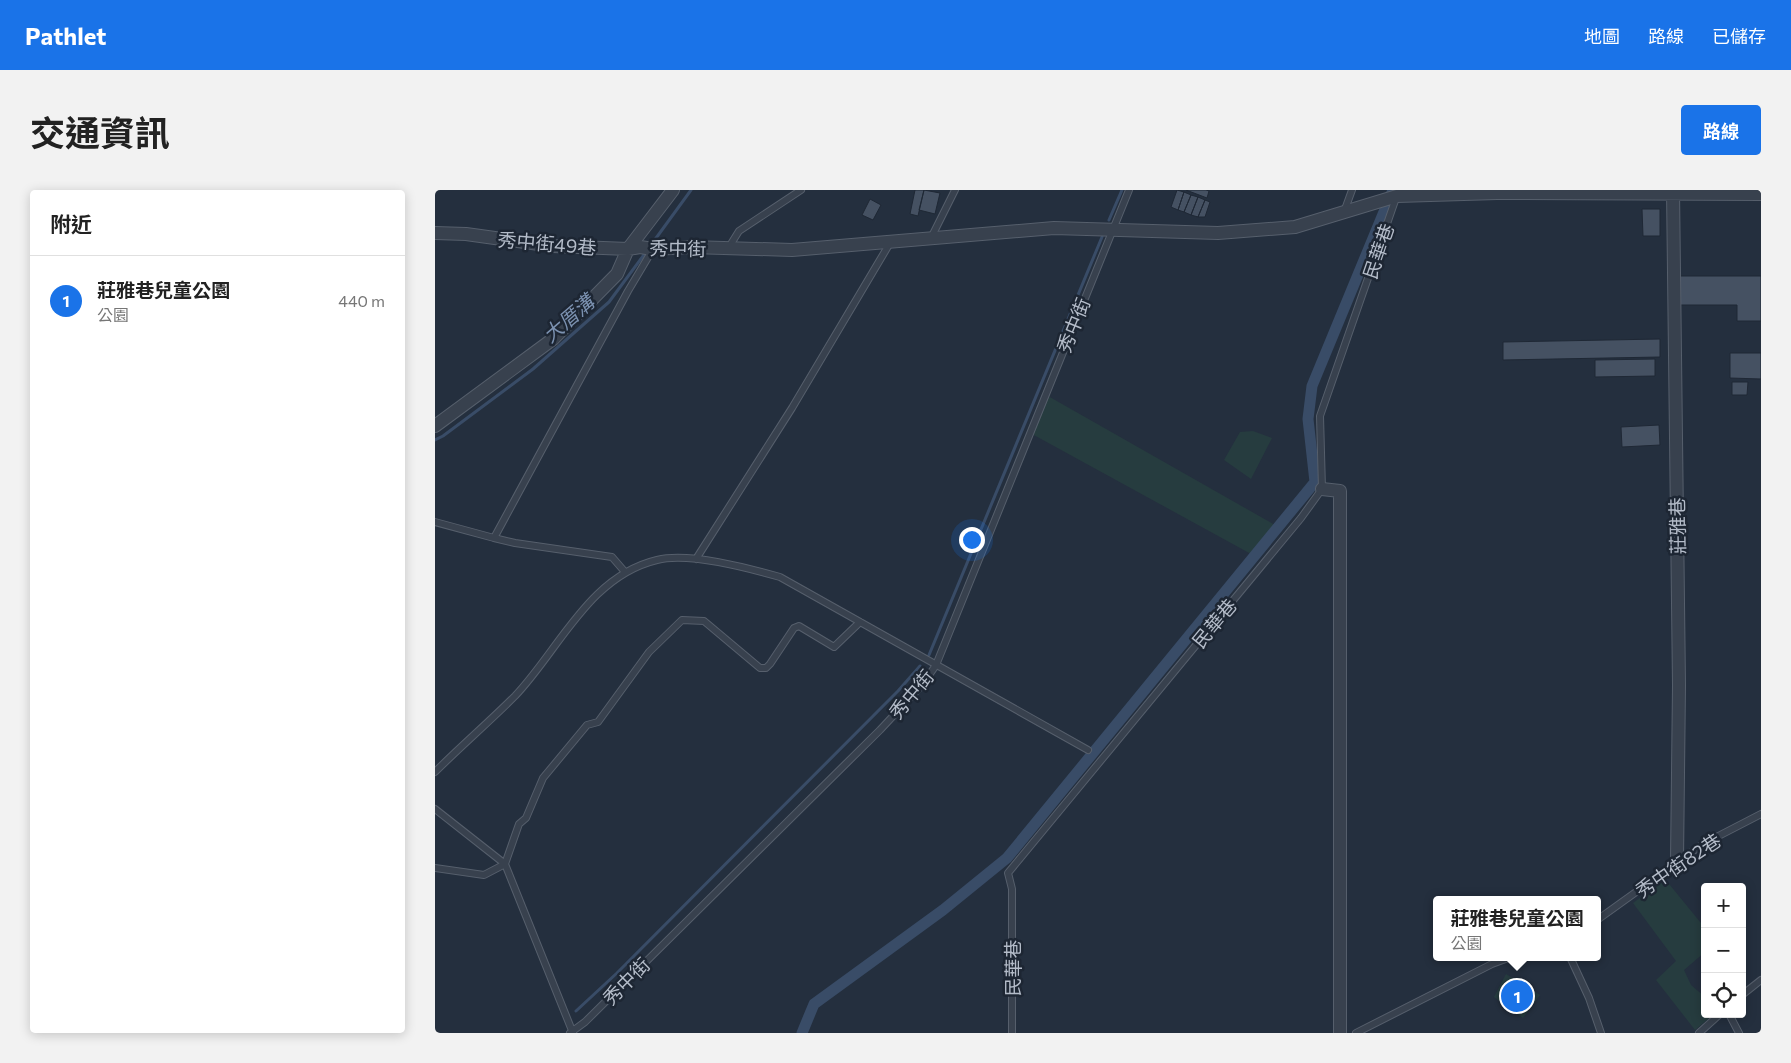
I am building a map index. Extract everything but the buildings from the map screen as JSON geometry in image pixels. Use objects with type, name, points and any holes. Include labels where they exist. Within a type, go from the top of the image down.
[{"type":"street","points":[[640,249],[673,190]]},
{"type":"street","name":"秀中街","points":[[435,426],[553,339],[640,249],[729,248],[792,250],[1053,228],[1111,228],[1218,233],[1295,227],[1344,213],[1398,193],[1673,192],[1761,194]]},
{"type":"street","name":"莊雅巷","points":[[1673,192],[1679,685],[1677,861]]},
{"type":"street","name":"秀中街49巷","points":[[435,233],[466,234],[553,246],[640,249]]},
{"type":"street","points":[[1322,489],[1340,491],[1340,1033]]},
{"type":"lane","points":[[729,248],[739,231],[801,190]]},
{"type":"lane","points":[[931,239],[955,190]]},
{"type":"lane","name":"秀中街","points":[[572,1033],[881,730],[923,684],[936,665],[1111,228],[1129,190]]},
{"type":"lane","points":[[1344,213],[1352,190]]},
{"type":"lane","name":"民華巷","points":[[1012,1033],[1012,889],[1008,873],[1301,518],[1322,489],[1319,416],[1398,193]]},
{"type":"lane","points":[[696,559],[792,408],[891,243],[889,242]]},
{"type":"lane","points":[[494,538],[628,290],[640,249]]},
{"type":"lane","points":[[435,522],[515,543],[612,557],[625,572]]},
{"type":"lane","points":[[435,772],[516,695],[587,605],[625,572],[658,560],[696,559],[754,569],[780,576],[1088,750]]},
{"type":"lane","points":[[435,868],[484,875],[505,864],[519,824],[526,818],[543,778],[587,725],[598,722],[649,652],[681,620],[703,621],[760,668],[766,668],[794,628],[799,626],[834,647],[860,622]]},
{"type":"lane","points":[[435,809],[505,864],[572,1033]]},
{"type":"lane","name":"秀中街82巷","points":[[1601,917],[1703,844],[1761,814]]},
{"type":"lane","points":[[1356,1033],[1500,961]]},
{"type":"lane","points":[[1572,961],[1589,998],[1601,1033]]},
{"type":"lane","points":[[1746,992],[1761,980]]},
{"type":"lane","points":[[1699,1033],[1716,1018]]},
{"type":"lane","points":[[1731,1018],[1739,1033]]},
{"type":"green space","points":[[1048,396],[1275,525],[1251,554],[1032,434]]},
{"type":"green space","points":[[1253,431],[1272,438],[1251,479],[1224,460],[1240,432]]},
{"type":"green space","points":[[1665,879],[1701,923],[1701,955],[1684,970],[1691,985],[1701,994],[1701,1018],[1709,1018],[1695,1030],[1656,980],[1676,961],[1633,903]]},
{"type":"green space","points":[[1506,974],[1540,995],[1523,1018],[1494,997]]},
{"type":"waterway","name":"大厝溝","points":[[651,245],[691,190]]},
{"type":"waterway","points":[[1109,220],[1122,190]]},
{"type":"waterway","points":[[802,1033],[814,1004],[943,910],[1007,858],[1315,482],[1308,419],[1312,386],[1393,190]]},
{"type":"waterway","points":[[929,655],[1102,237]]},
{"type":"waterway","name":"大厝溝","points":[[435,440],[533,369],[609,302],[646,252]]},
{"type":"waterway","points":[[576,1011],[617,973],[898,691],[920,666]]},
{"type":"place","name":"莊雅巷兒童公園","points":[[1517,996]]}]
